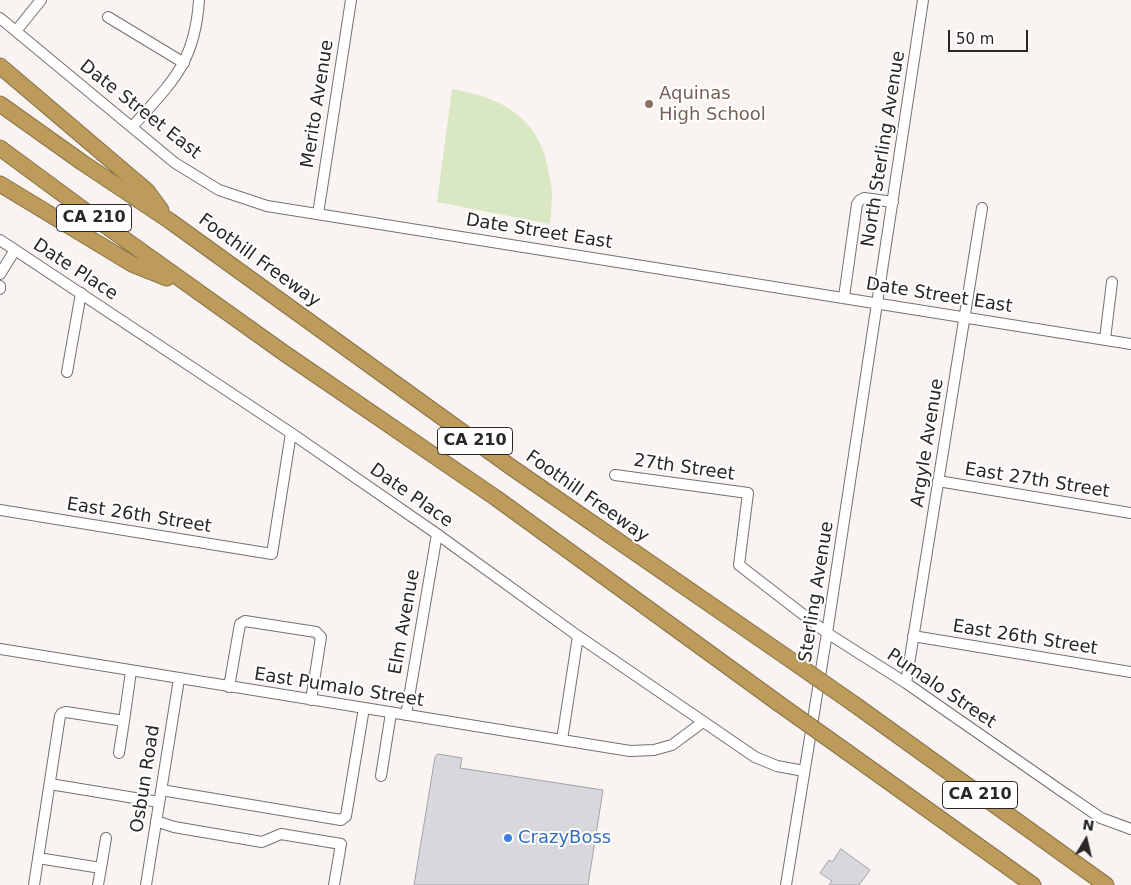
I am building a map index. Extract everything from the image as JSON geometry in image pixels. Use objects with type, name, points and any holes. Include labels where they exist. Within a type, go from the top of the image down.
[{"type":"highway","points":[[0,66],[147,192],[170,221]]},
{"type":"highway","name":"Foothill Freeway","points":[[0,104],[170,221],[511,467],[854,704],[1106,885]]},
{"type":"highway","name":"CA 210","points":[[0,148],[190,287],[496,498],[1033,885]]},
{"type":"highway","points":[[0,184],[132,264],[190,287]]},
{"type":"street","points":[[16,31],[41,0]]},
{"type":"street","points":[[132,127],[176,78],[184,63],[193,41],[198,21],[199,0]]},
{"type":"street","name":"Merito Avenue","points":[[318,214],[351,0]]},
{"type":"street","name":"North Sterling Avenue","points":[[877,303],[923,0]]},
{"type":"street","points":[[108,17],[184,63]]},
{"type":"street","name":"Date Street East","points":[[0,18],[175,163],[219,190],[267,206],[1131,344]]},
{"type":"street","points":[[844,297],[857,204],[864,198],[893,202]]},
{"type":"street","name":"Argyle Avenue","points":[[906,683],[982,208]]},
{"type":"street","name":"Date Place","points":[[0,240],[291,432],[578,636],[755,757],[777,766],[804,771]]},
{"type":"street","points":[[0,274],[15,250]]},
{"type":"street","points":[[1104,339],[1112,282]]},
{"type":"street","points":[[67,372],[81,293]]},
{"type":"street","name":"Sterling Avenue","points":[[786,885],[827,633],[877,303]]},
{"type":"street","name":"East 26th Street","points":[[0,510],[272,554],[291,432]]},
{"type":"street","name":"27th Street","points":[[615,475],[748,493],[739,565]]},
{"type":"street","name":"East 27th Street","points":[[938,481],[1131,513]]},
{"type":"street","name":"Elm Avenue","points":[[406,715],[437,534]]},
{"type":"street","name":"Pumalo Street","points":[[739,565],[827,633],[906,683],[1101,818],[1131,829]]},
{"type":"street","points":[[230,687],[240,624],[245,621],[316,632],[321,637],[311,700]]},
{"type":"street","points":[[562,740],[578,636]]},
{"type":"street","name":"East 26th Street","points":[[913,636],[1131,672]]},
{"type":"street","name":"East Pumalo Street","points":[[0,649],[630,751],[654,750],[672,745],[704,722]]},
{"type":"street","points":[[119,753],[132,671]]},
{"type":"street","name":"Osbun Road","points":[[146,885],[179,679]]},
{"type":"street","points":[[161,790],[341,820],[346,816],[364,708]]},
{"type":"street","points":[[34,885],[62,713],[66,712],[124,721]]},
{"type":"street","points":[[381,776],[391,712]]},
{"type":"street","points":[[50,784],[159,802]]},
{"type":"street","points":[[156,821],[174,827],[262,842],[281,834],[341,844],[334,885]]},
{"type":"street","points":[[98,885],[106,838]]},
{"type":"street","points":[[38,858],[101,868]]},
{"type":"green space","points":[[452,89],[488,98],[503,105],[529,125],[545,155],[552,193],[550,224],[437,202]]},
{"type":"building","name":"CrazyBoss","points":[[438,754],[462,758],[460,768],[603,790],[588,885],[414,885],[435,757]]},
{"type":"building","points":[[841,849],[870,870],[859,885],[829,885],[832,881],[820,873],[829,860],[832,862]]},
{"type":"place","name":"Aquinas High School","points":[[649,104]]},
{"type":"place","name":"CrazyBoss","points":[[508,838]]}]
